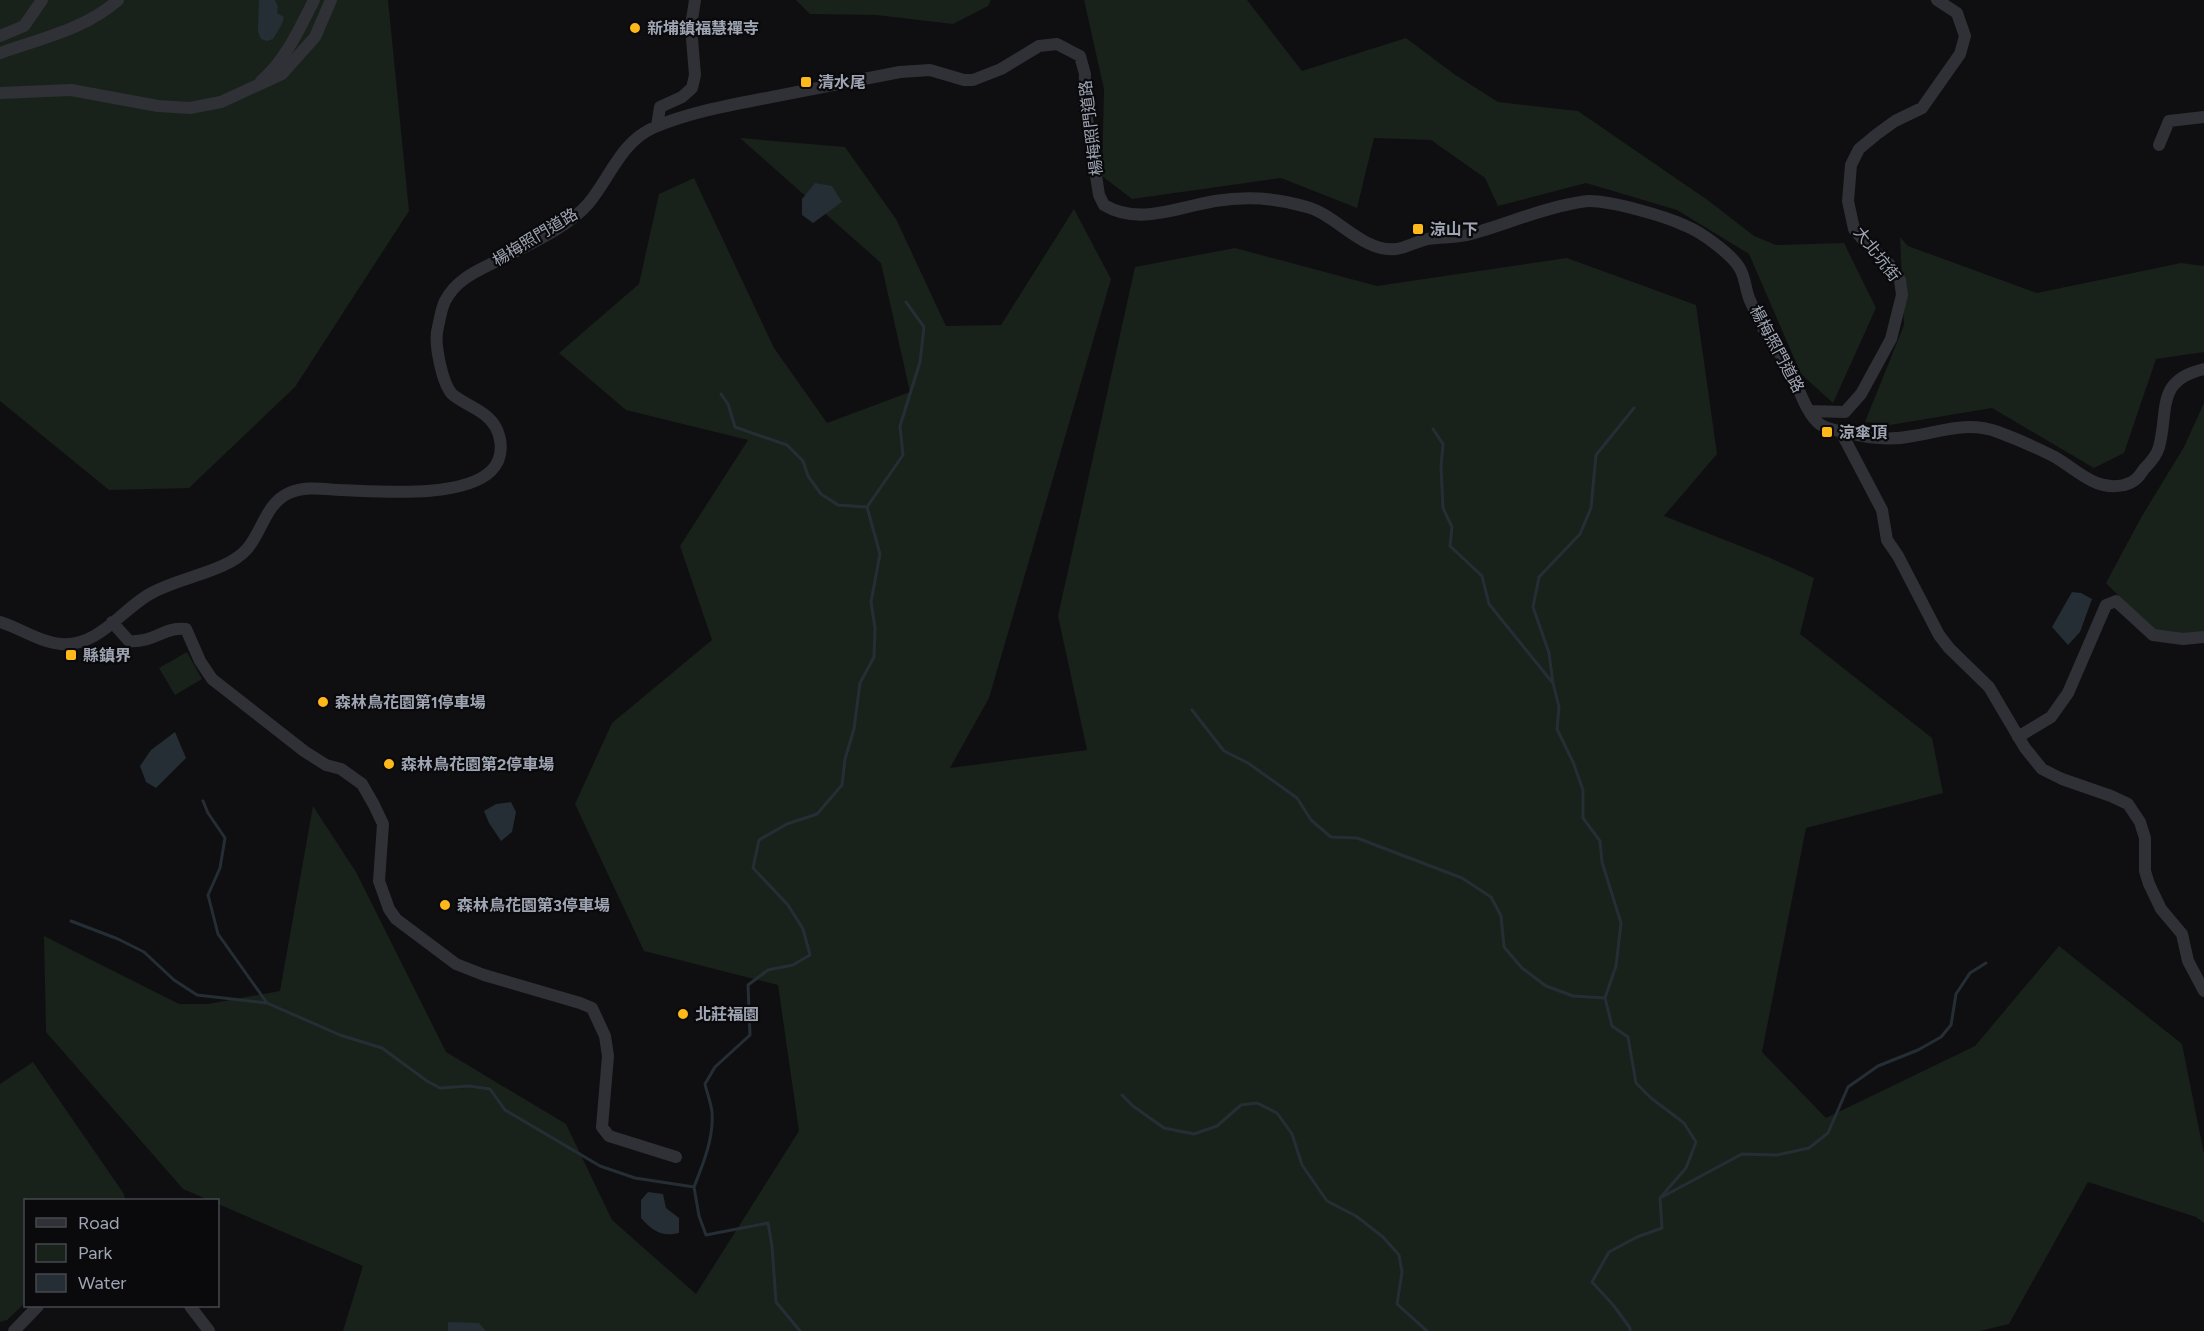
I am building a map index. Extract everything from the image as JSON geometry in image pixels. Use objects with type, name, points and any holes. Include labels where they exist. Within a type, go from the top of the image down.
[{"type":"street","points":[[0,36],[24,26],[42,0]]},
{"type":"street","points":[[0,53],[69,29],[106,11],[118,0]]},
{"type":"street","points":[[250,90],[268,75],[289,46],[314,0]]},
{"type":"street","points":[[0,93],[71,90],[158,106],[190,108],[221,102],[282,74],[315,37],[331,0]]},
{"type":"street","points":[[657,126],[660,107],[682,97],[692,88],[695,75],[692,26],[695,0]]},
{"type":"street","name":"大北坑街","points":[[1810,411],[1845,412],[1861,394],[1891,339],[1902,296],[1900,280],[1889,264],[1854,229],[1848,201],[1851,165],[1859,148],[1876,134],[1895,121],[1922,108],[1960,54],[1965,36],[1957,13],[1937,0]]},
{"type":"street","name":"楊梅照門道路","points":[[0,622],[43,640],[62,644],[91,640],[148,595],[174,582],[235,560],[249,548],[274,504],[285,494],[304,488],[420,492],[449,488],[481,478],[492,470],[499,460],[501,446],[497,430],[488,417],[451,393],[440,363],[436,336],[444,302],[463,278],[522,248],[571,219],[587,205],[635,138],[657,126],[706,110],[900,72],[930,70],[964,80],[973,80],[1001,69],[1039,46],[1057,44],[1080,56],[1085,74],[1084,99],[1100,195],[1104,205],[1125,213],[1147,215],[1216,201],[1263,198],[1287,201],[1320,210],[1377,247],[1397,249],[1427,239],[1466,235],[1548,208],[1589,201],[1623,206],[1688,226],[1725,252],[1738,265],[1746,281],[1748,295],[1766,334],[1789,368],[1795,385],[1810,411],[1819,424],[1841,432],[1870,438],[1895,438],[1947,428],[1973,426],[2017,439],[2054,457],[2093,483],[2109,487],[2128,485],[2137,478],[2159,451],[2164,405],[2176,381],[2191,372],[2204,369]]},
{"type":"street","points":[[2159,145],[2169,121],[2204,117]]},
{"type":"street","points":[[1841,432],[1882,510],[1887,540],[1898,556],[1939,635],[1949,648],[1989,687],[2025,748],[2042,769],[2128,804],[2140,822],[2145,838],[2145,871],[2152,891],[2161,909],[2182,934],[2188,962],[2204,991]]},
{"type":"street","points":[[2018,736],[2051,717],[2068,693],[2106,605],[2116,601],[2153,635],[2183,639],[2204,637]]},
{"type":"street","points":[[112,622],[129,641],[142,642],[176,628],[186,629],[200,661],[212,679],[304,751],[326,765],[341,769],[362,784],[382,824],[379,881],[388,909],[396,919],[456,963],[484,975],[592,1008],[605,1036],[608,1056],[602,1127],[609,1136],[676,1157]]},
{"type":"street","points":[[14,1331],[36,1307]]},
{"type":"street","points":[[192,1307],[210,1331]]},
{"type":"green space","points":[[0,0],[388,0],[409,211],[295,387],[189,488],[109,490],[0,401]]},
{"type":"green space","points":[[796,0],[991,0],[988,6],[953,24],[876,15],[810,14]]},
{"type":"green space","points":[[1084,0],[1247,0],[1302,71],[1406,38],[1454,74],[1498,102],[1578,111],[1709,201],[1754,236],[1776,245],[1844,243],[1876,308],[1833,403],[1801,374],[1749,254],[1677,210],[1586,183],[1498,206],[1485,178],[1431,140],[1374,138],[1357,208],[1281,178],[1132,199],[1102,176],[1104,89]]},
{"type":"green space","points":[[740,138],[845,147],[896,219],[946,326],[1001,325],[1074,209],[1111,279],[989,698],[950,768],[1087,750],[1058,616],[1135,267],[1235,248],[1377,286],[1567,258],[1696,305],[1717,454],[1664,516],[1768,557],[1814,578],[1800,634],[1932,738],[1943,793],[1806,828],[1762,1052],[1826,1118],[1975,1046],[2059,946],[2182,1044],[2204,1154],[2204,1223],[2196,1217],[2088,1182],[2009,1324],[1980,1331],[343,1331],[363,1266],[219,1204],[219,1199],[207,1199],[183,1189],[46,1032],[44,936],[179,1004],[208,1004],[280,991],[313,806],[356,872],[446,1052],[566,1124],[612,1220],[696,1294],[799,1131],[778,985],[644,951],[575,804],[612,723],[712,640],[680,546],[748,440],[626,410],[559,353],[639,284],[659,194],[694,178],[774,348],[827,423],[910,392],[881,263]]},
{"type":"green space","points":[[1900,237],[1908,246],[2037,293],[2181,263],[2204,266],[2204,352],[2156,359],[2124,453],[2094,468],[1992,408],[1890,425],[1865,422],[1904,325]]},
{"type":"green space","points":[[2204,403],[2204,638],[2157,635],[2106,583],[2142,516],[2184,447]]},
{"type":"green space","points":[[187,652],[202,679],[175,695],[159,668]]},
{"type":"green space","points":[[33,1062],[124,1194],[125,1199],[24,1199],[24,1304],[7,1320],[0,1322],[0,1084]]},
{"type":"water","points":[[259,0],[275,0],[278,7],[277,13],[284,17],[273,39],[267,41],[261,39],[258,32]]},
{"type":"water","points":[[815,183],[832,186],[842,202],[813,223],[802,215],[802,199]]},
{"type":"water","points":[[2072,592],[2081,593],[2092,599],[2080,632],[2068,645],[2052,627]]},
{"type":"water","points":[[175,732],[186,758],[156,788],[146,782],[140,766],[151,750]]},
{"type":"water","points":[[511,802],[516,812],[512,832],[501,841],[484,811],[496,804]]},
{"type":"water","points":[[648,1192],[663,1194],[666,1208],[679,1218],[679,1233],[658,1232],[641,1218],[641,1200]]},
{"type":"water","points":[[448,1322],[479,1323],[486,1331],[448,1331]]},
{"type":"waterway","points":[[694,1187],[707,1151],[712,1122],[711,1105],[705,1084],[715,1067],[750,1035],[748,985],[768,970],[793,965],[810,955],[803,929],[788,905],[753,868],[759,840],[787,824],[817,814],[842,785],[845,759],[854,729],[860,683],[874,657],[875,628],[871,602],[880,554],[867,507],[903,455],[900,426],[920,362],[924,327],[906,302]]},
{"type":"waterway","points":[[721,394],[728,404],[735,427],[787,445],[803,461],[808,476],[821,494],[838,505],[867,507]]},
{"type":"waterway","points":[[1630,1331],[1614,1306],[1592,1282],[1609,1252],[1637,1237],[1662,1228],[1660,1198],[1686,1168],[1696,1142],[1684,1123],[1651,1098],[1636,1083],[1628,1037],[1612,1026],[1605,998],[1616,966],[1621,923],[1602,862],[1600,841],[1583,818],[1583,790],[1557,729],[1559,707],[1549,653],[1533,607],[1539,577],[1580,534],[1591,508],[1596,455],[1634,408]]},
{"type":"waterway","points":[[1433,429],[1443,444],[1441,467],[1443,508],[1452,527],[1450,546],[1482,576],[1489,604],[1552,682]]},
{"type":"waterway","points":[[1192,710],[1224,751],[1248,763],[1297,798],[1311,820],[1331,837],[1357,838],[1462,878],[1491,897],[1501,916],[1504,947],[1522,968],[1546,986],[1573,996],[1605,998]]},
{"type":"waterway","points":[[203,801],[208,813],[225,838],[220,868],[208,895],[218,934],[267,1003],[340,1035],[382,1048],[440,1088],[469,1086],[490,1089],[505,1110],[600,1166],[635,1178],[694,1187],[699,1216],[706,1235],[768,1223],[776,1302],[800,1331]]},
{"type":"waterway","points":[[71,921],[118,939],[144,952],[174,980],[197,995],[266,1003]]},
{"type":"waterway","points":[[1662,1197],[1742,1154],[1777,1155],[1809,1148],[1828,1133],[1848,1087],[1878,1066],[1918,1050],[1941,1037],[1951,1025],[1956,994],[1970,973],[1986,963]]},
{"type":"waterway","points":[[1122,1095],[1133,1106],[1164,1128],[1194,1134],[1217,1126],[1241,1105],[1257,1103],[1277,1113],[1292,1134],[1302,1165],[1327,1201],[1356,1216],[1383,1237],[1399,1255],[1402,1272],[1397,1304],[1427,1331]]},
{"type":"place","name":"新埔鎮福慧禪寺","points":[[635,28]]},
{"type":"place","name":"清水尾","points":[[806,82]]},
{"type":"place","name":"涼山下","points":[[1418,229]]},
{"type":"place","name":"涼傘頂","points":[[1827,432]]},
{"type":"place","name":"縣鎮界","points":[[71,655]]},
{"type":"place","name":"森林鳥花園第1停車場","points":[[323,702]]},
{"type":"place","name":"森林鳥花園第2停車場","points":[[389,764]]},
{"type":"place","name":"森林鳥花園第3停車場","points":[[445,905]]},
{"type":"place","name":"北莊福園","points":[[683,1014]]}]
